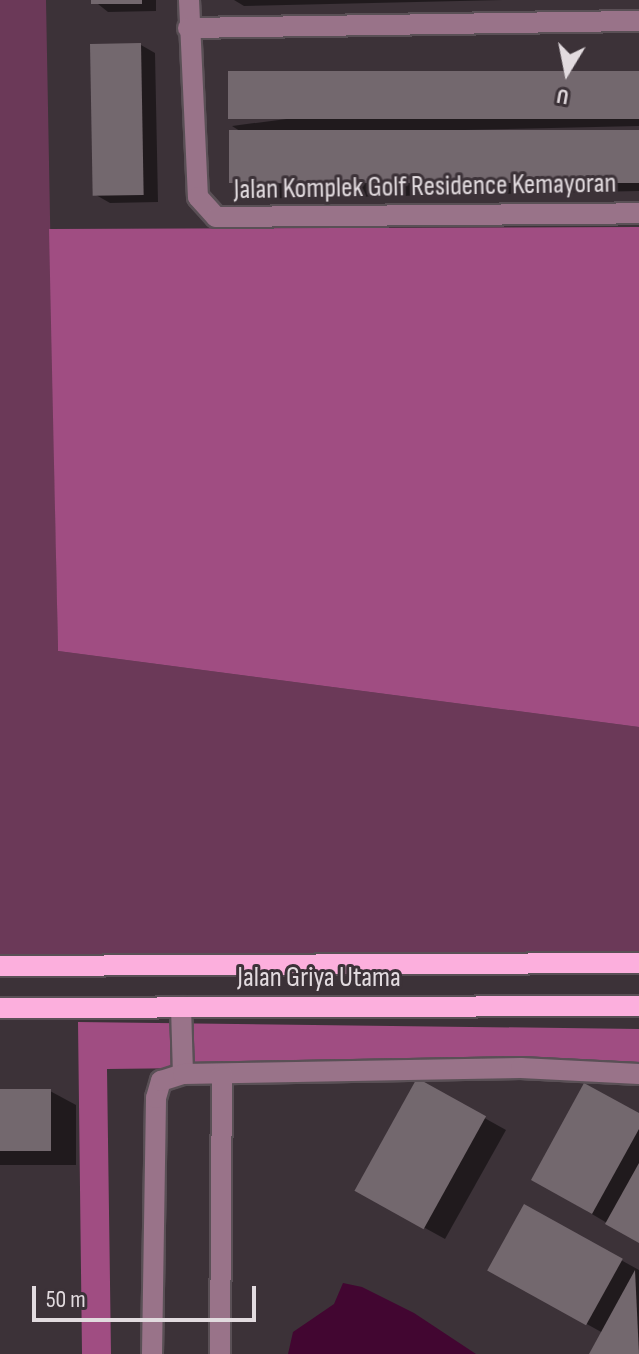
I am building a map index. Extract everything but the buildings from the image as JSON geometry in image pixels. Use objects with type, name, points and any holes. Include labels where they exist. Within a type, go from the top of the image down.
[{"type":"main road","name":"Jalan Griya Utama","points":[[0,966],[639,963]]},
{"type":"main road","name":"Jalan Griya Utama","points":[[0,1008],[639,1006]]},
{"type":"street","name":"Jalan Komplek Golf Residence Kemayoran","points":[[189,0],[198,197],[216,217],[639,213]]},
{"type":"street","points":[[188,28],[639,21]]},
{"type":"street","points":[[181,1007],[183,1074]]},
{"type":"street","points":[[152,1354],[157,1087],[167,1077],[183,1074],[521,1068],[639,1074]]},
{"type":"street","points":[[220,1354],[222,1074]]},
{"type":"shaded area","points":[[0,0],[46,0],[58,651],[639,727],[639,963],[0,965]]},
{"type":"shaded area","points":[[639,227],[639,727],[58,651],[49,229]]},
{"type":"shaded area","points":[[78,1022],[639,1029],[639,1063],[107,1069],[111,1354],[82,1354]]},
{"type":"shaded area","points":[[343,1283],[362,1287],[414,1313],[476,1354],[288,1354],[293,1332],[334,1304]]}]
